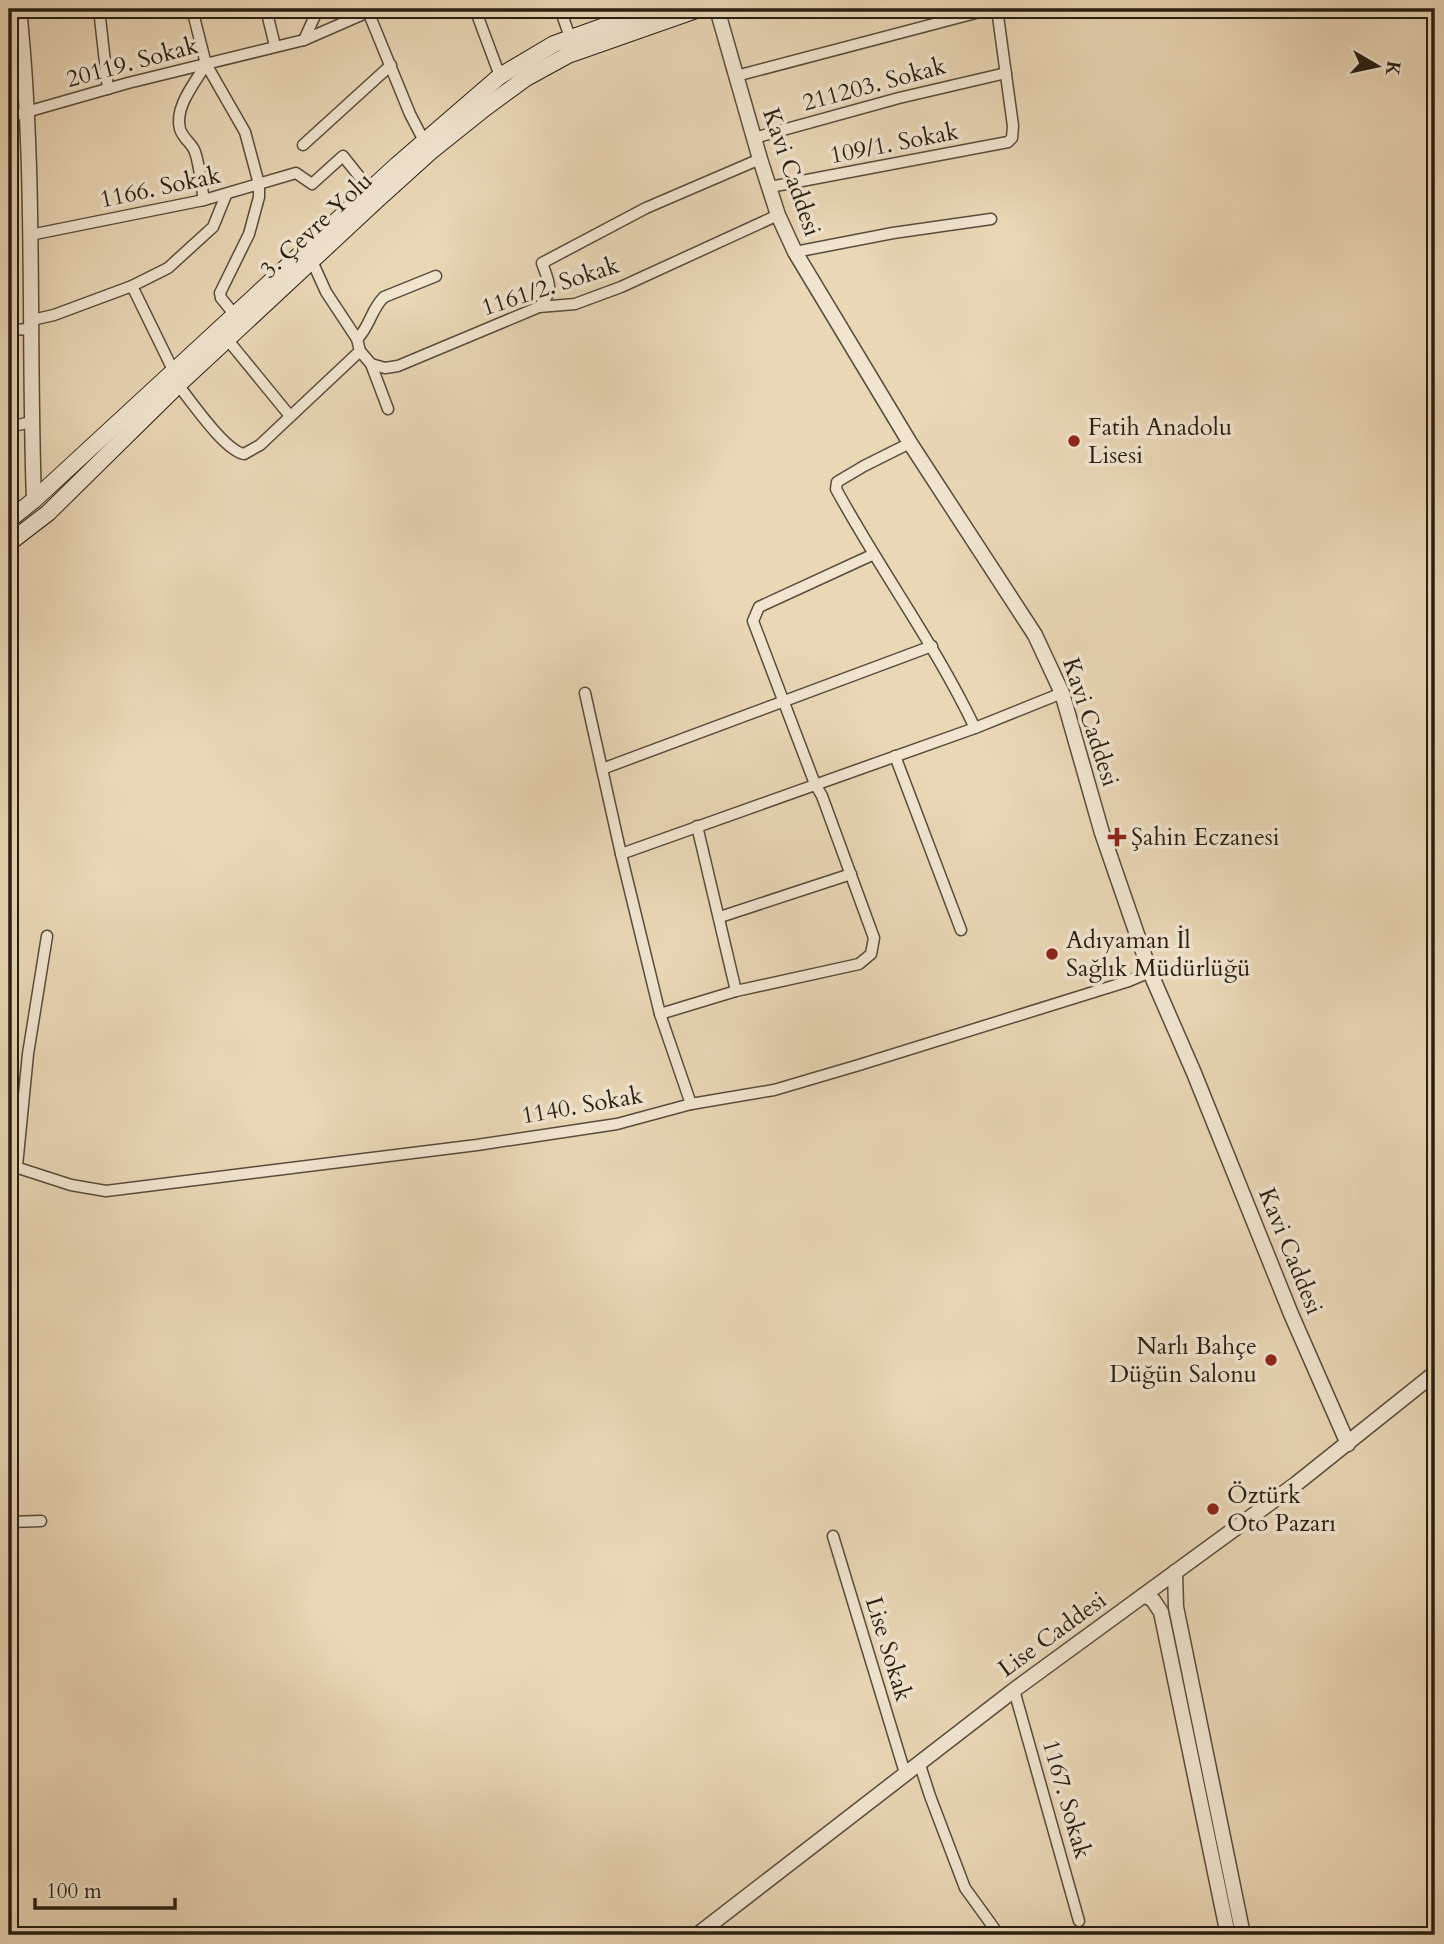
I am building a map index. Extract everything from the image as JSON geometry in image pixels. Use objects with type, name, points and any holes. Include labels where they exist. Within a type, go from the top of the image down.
[{"type":"main road","name":"3. Çevre Yolu","points":[[9,543],[48,513],[234,314],[424,141],[500,76],[570,37],[652,9]]},
{"type":"main road","name":"3. Çevre Yolu","points":[[9,520],[176,377],[226,339],[430,152],[526,78],[568,55],[699,9]]},
{"type":"street","points":[[99,9],[108,89]]},
{"type":"street","points":[[192,9],[206,64],[245,132],[259,184],[259,197],[249,234],[220,293],[234,314]]},
{"type":"street","points":[[266,9],[275,46]]},
{"type":"street","points":[[304,40],[318,9]]},
{"type":"street","points":[[475,9],[500,76]]},
{"type":"street","points":[[559,9],[570,37]]},
{"type":"street","name":"Kavi Caddesi","points":[[717,9],[760,159],[778,215],[795,252],[910,443],[1038,641],[1062,693],[1102,833],[1150,972],[1190,1061],[1291,1314],[1348,1444]]},
{"type":"street","points":[[736,76],[994,9],[1006,72]]},
{"type":"street","points":[[370,10],[410,114],[424,141]]},
{"type":"street","name":"20119. Sokak","points":[[9,117],[304,40],[370,10]]},
{"type":"street","points":[[16,13],[25,114],[30,235],[34,500]]},
{"type":"street","points":[[204,201],[195,149],[180,131],[179,117],[206,64]]},
{"type":"street","points":[[303,145],[391,65]]},
{"type":"street","name":"109/1. Sokak","points":[[770,187],[1009,142],[1013,126],[1006,72]]},
{"type":"street","name":"211203. Sokak","points":[[754,138],[1006,72]]},
{"type":"street","name":"1166. Sokak","points":[[30,235],[204,201],[296,173],[312,184],[343,156],[370,190]]},
{"type":"street","points":[[539,307],[548,297],[550,286],[542,263],[646,208],[760,159]]},
{"type":"street","points":[[9,330],[132,286],[168,268],[213,228],[226,195]]},
{"type":"street","name":"1161/2. Sokak","points":[[371,364],[385,368],[398,366],[539,307],[575,304],[621,287],[778,215]]},
{"type":"street","points":[[795,252],[893,233],[991,219]]},
{"type":"street","points":[[312,261],[326,292],[357,339],[360,351],[371,364],[388,409]]},
{"type":"street","points":[[357,339],[366,330],[378,303],[384,297],[436,276]]},
{"type":"street","points":[[132,286],[176,377],[236,453],[244,454],[260,445],[360,351]]},
{"type":"street","points":[[226,339],[290,416]]},
{"type":"street","points":[[9,427],[31,422]]},
{"type":"street","points":[[910,443],[837,482],[836,489],[872,555],[932,646],[975,728]]},
{"type":"street","points":[[660,1014],[736,991],[859,964],[869,957],[874,939],[822,796],[754,626],[755,611],[759,607],[872,555]]},
{"type":"street","points":[[602,769],[932,646]]},
{"type":"street","points":[[586,693],[621,855],[660,1014],[691,1104]]},
{"type":"street","points":[[621,855],[975,728],[1062,693]]},
{"type":"street","points":[[894,756],[961,930]]},
{"type":"street","points":[[697,826],[736,991]]},
{"type":"street","points":[[720,917],[851,874]]},
{"type":"street","points":[[13,1165],[47,936]]},
{"type":"street","name":"1140. Sokak","points":[[13,1165],[71,1185],[106,1191],[617,1125],[691,1104],[774,1090],[859,1066],[1129,981],[1150,972]]},
{"type":"street","name":"Lise Caddesi","points":[[696,1935],[1014,1690],[1348,1444],[1435,1373]]},
{"type":"street","points":[[9,1522],[41,1521]]},
{"type":"street","name":"Lise Sokak","points":[[833,1536],[905,1773]]},
{"type":"street","points":[[1175,1572],[1176,1607],[1243,1935]]},
{"type":"street","points":[[1144,1595],[1153,1600],[1161,1612],[1228,1935]]},
{"type":"street","name":"1167. Sokak","points":[[1014,1690],[1079,1921]]},
{"type":"street","points":[[919,1762],[965,1888],[999,1935]]},
{"type":"place","name":"Fatih Anadolu Lisesi","points":[[1074,441]]},
{"type":"place","name":"Şahin Eczanesi","points":[[1117,837]]},
{"type":"place","name":"Adıyaman İl Sağlık Müdürlüğü","points":[[1052,954]]},
{"type":"place","name":"Narlı Bahçe Düğün Salonu","points":[[1271,1360]]},
{"type":"place","name":"Öztürk Oto Pazarı","points":[[1213,1509]]}]
